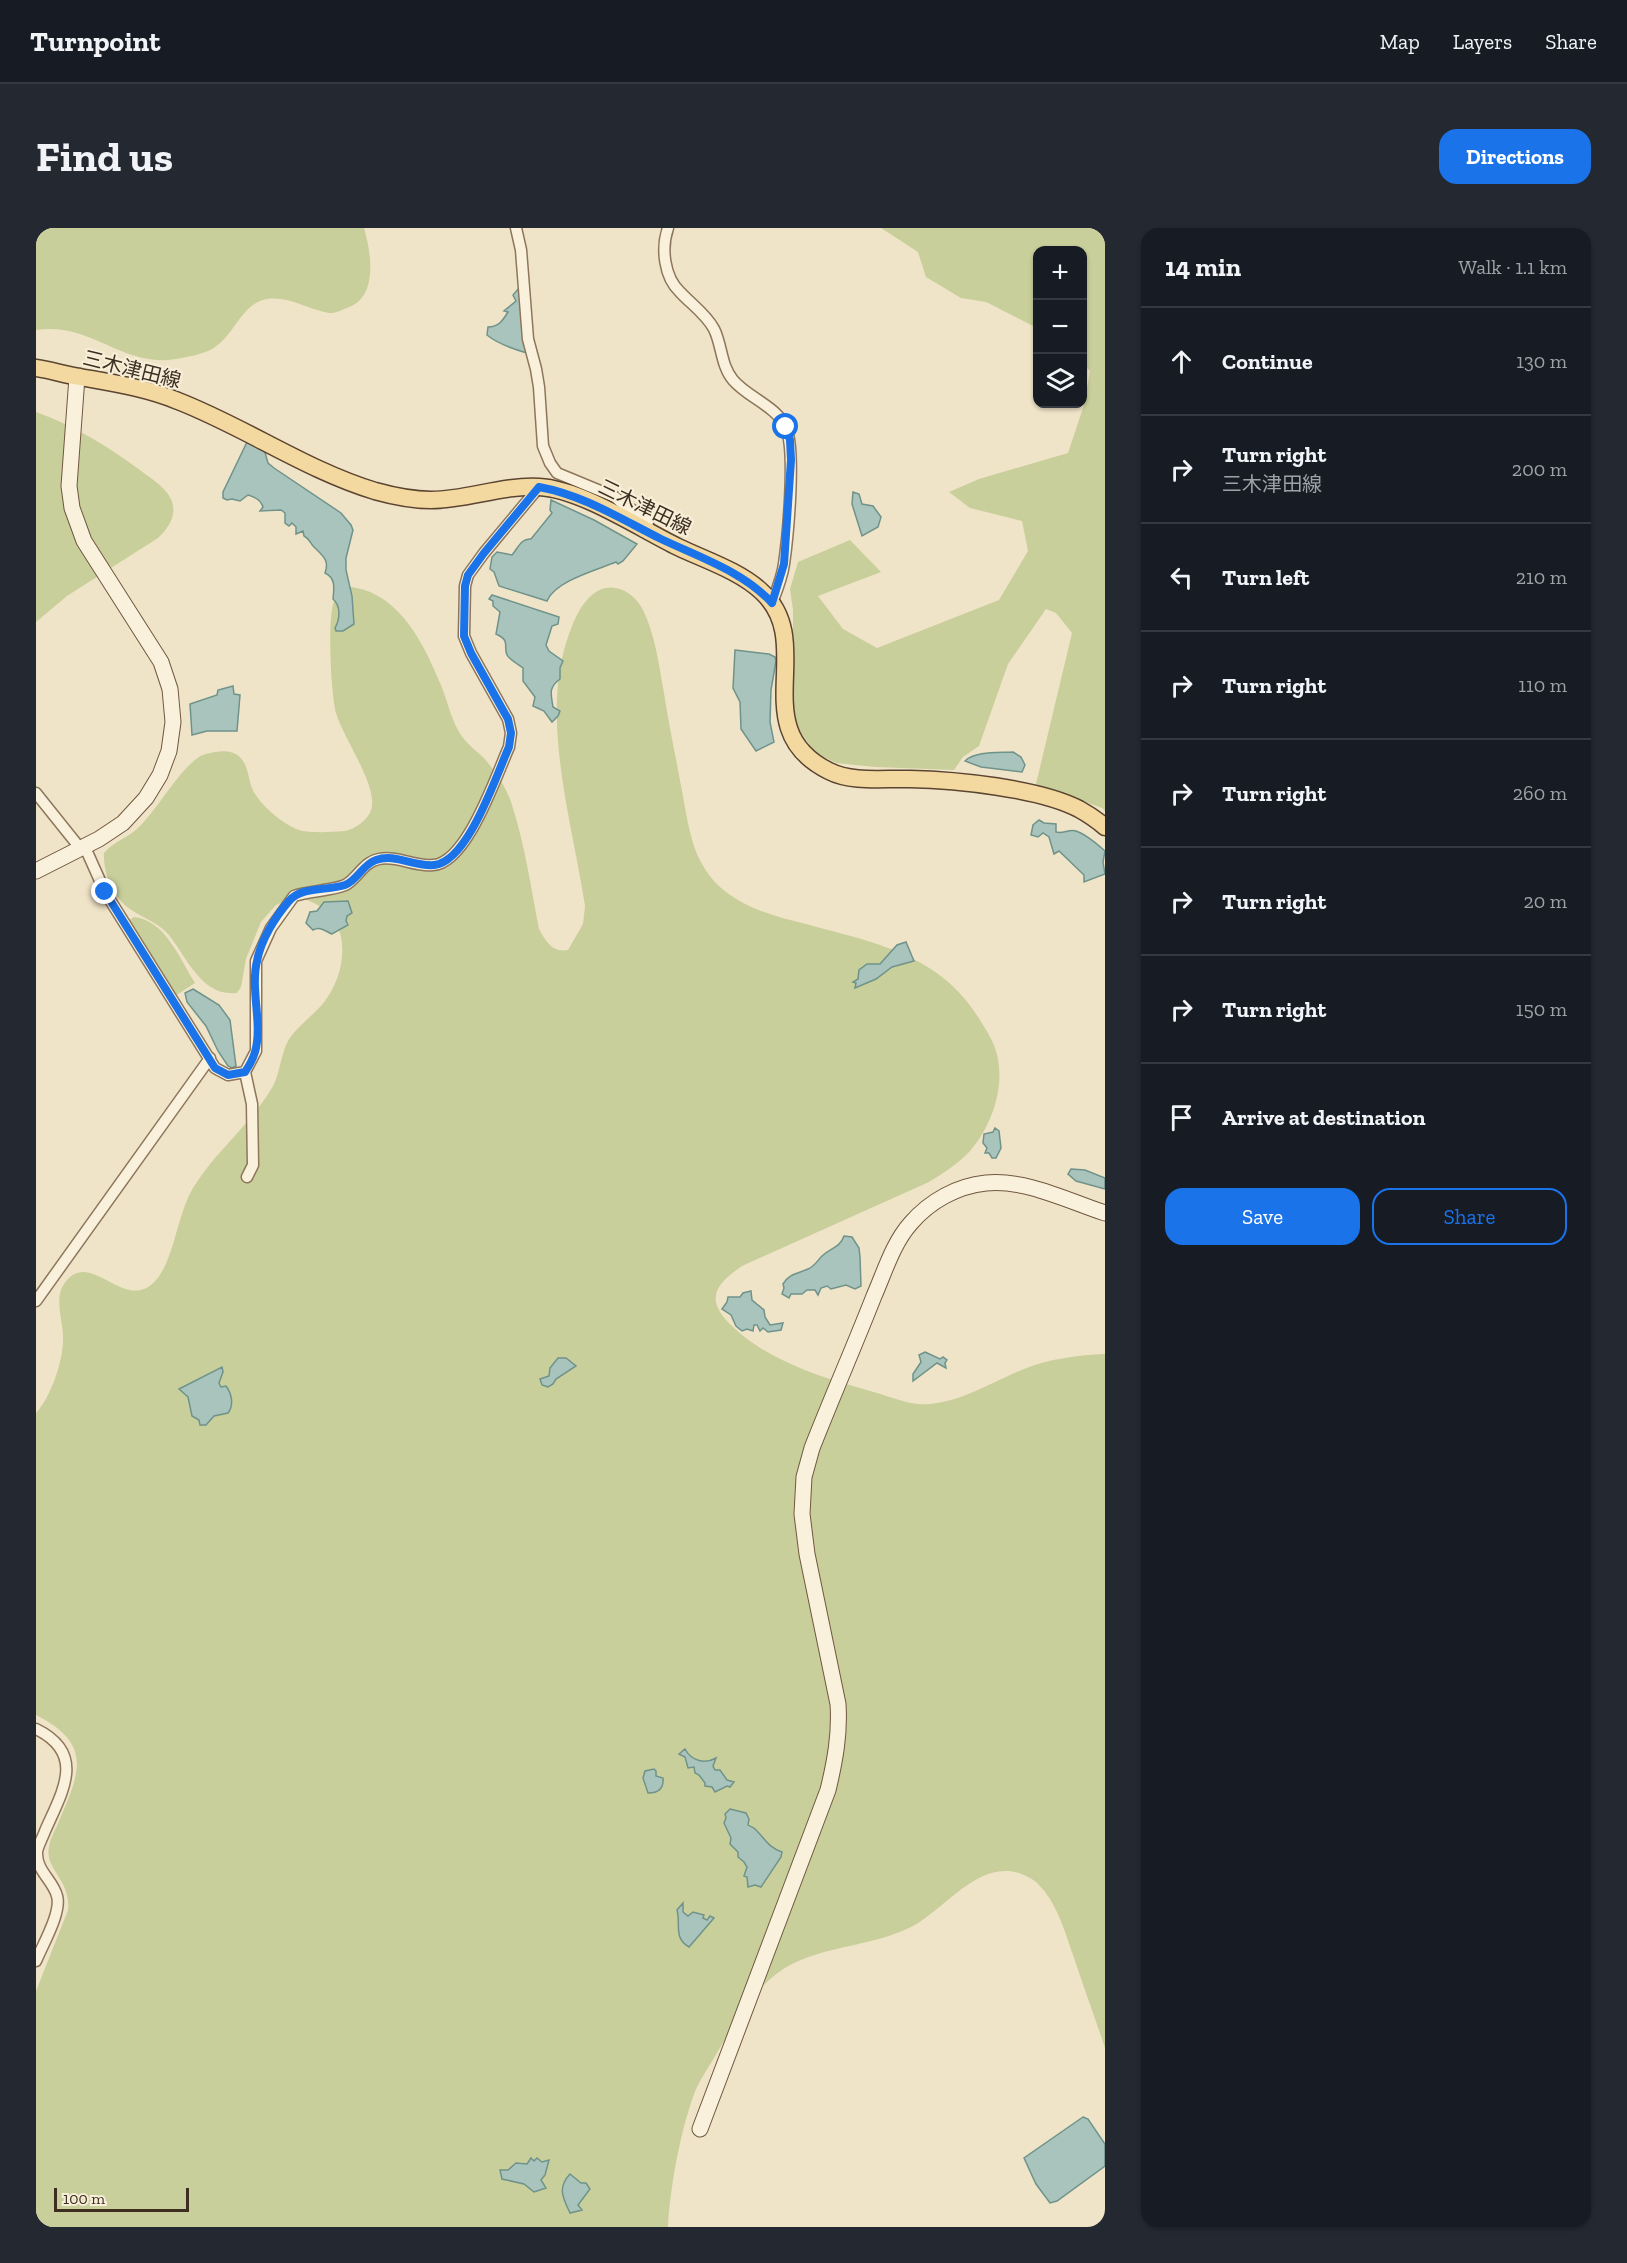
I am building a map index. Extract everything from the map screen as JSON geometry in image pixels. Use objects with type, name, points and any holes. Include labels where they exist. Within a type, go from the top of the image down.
[{"type":"main road","name":"三木津田線","points":[[36,368],[113,382],[178,400],[335,476],[375,491],[407,498],[431,500],[539,487],[577,497],[733,574],[762,591],[781,617],[785,634],[783,694],[785,715],[792,734],[801,750],[810,759],[830,772],[843,776],[942,780],[1031,793],[1077,808],[1105,826]]},
{"type":"street","points":[[516,228],[521,250],[528,339],[539,387],[543,446],[550,463],[558,473],[615,497],[625,506],[646,517],[648,522],[646,531]]},
{"type":"street","points":[[668,228],[665,236],[665,256],[668,274],[677,290],[701,312],[714,328],[732,379],[743,390],[778,415],[786,427],[790,440],[791,460],[784,564],[772,603]]},
{"type":"street","points":[[36,871],[99,839],[123,823],[146,798],[160,775],[169,751],[172,722],[170,689],[161,662],[84,541],[72,508],[69,486],[77,377]]},
{"type":"street","points":[[247,1177],[253,1165],[252,1104],[245,1072],[256,1051],[256,962],[271,928],[294,896],[346,885],[367,864],[376,860],[390,857],[432,866],[444,863],[456,855],[472,829],[509,747],[511,733],[508,719],[464,636],[465,586],[468,575],[484,553],[539,487]]},
{"type":"street","points":[[36,793],[82,846],[105,892],[215,1068],[228,1075],[245,1072]]},
{"type":"street","points":[[36,1301],[210,1058]]},
{"type":"street","points":[[700,2129],[828,1790],[836,1756],[838,1704],[807,1554],[802,1514],[804,1477],[812,1448],[887,1263],[909,1224],[942,1197],[964,1187],[988,1183],[1014,1184],[1043,1191],[1105,1213]]},
{"type":"street","points":[[36,1729],[51,1739],[62,1751],[67,1763],[67,1777],[37,1850],[39,1869],[54,1888],[58,1898],[56,1913],[36,1961]]},
{"type":"green space","points":[[36,228],[364,228],[369,249],[370,273],[364,295],[357,303],[347,308],[329,313],[291,301],[267,299],[251,306],[228,335],[211,349],[176,359],[157,360],[123,352],[74,332],[56,329],[36,330]]},
{"type":"green space","points":[[881,228],[1105,228],[1105,811],[1036,784],[1072,633],[1056,613],[1046,609],[1008,664],[979,746],[963,757],[954,770],[836,763],[814,752],[793,720],[793,610],[790,589],[798,562],[850,540],[881,572],[818,596],[843,629],[877,648],[999,600],[1028,551],[1022,521],[970,508],[949,492],[979,479],[1068,453],[1083,408],[1087,408],[1090,371],[1087,368],[1087,246],[1033,246],[1033,326],[986,302],[961,298],[926,277],[918,252]]},
{"type":"green space","points":[[36,412],[90,437],[140,470],[165,491],[172,500],[173,512],[170,524],[158,538],[67,596],[36,622]]},
{"type":"green space","points":[[350,587],[367,591],[382,599],[408,622],[427,653],[459,732],[467,743],[484,758],[504,786],[521,835],[539,929],[554,948],[568,950],[583,924],[585,906],[566,804],[557,734],[557,699],[561,666],[569,634],[581,607],[588,598],[600,590],[620,589],[633,596],[638,602],[650,628],[690,831],[699,859],[713,880],[739,901],[761,911],[881,945],[926,966],[946,980],[964,998],[991,1039],[999,1064],[996,1103],[986,1128],[971,1150],[929,1182],[742,1266],[718,1289],[716,1303],[726,1320],[758,1347],[796,1366],[836,1381],[917,1404],[954,1399],[1024,1369],[1053,1360],[1105,1354],[1105,2048],[1064,1928],[1045,1892],[1028,1877],[1012,1871],[996,1872],[981,1877],[913,1926],[883,1938],[822,1953],[792,1964],[779,1972],[756,1993],[738,2018],[696,2089],[677,2157],[668,2227],[36,2227],[36,1991],[68,1910],[66,1890],[50,1862],[49,1847],[72,1788],[77,1760],[74,1748],[67,1737],[36,1715],[36,1413],[47,1397],[59,1366],[63,1346],[59,1303],[61,1290],[74,1274],[85,1272],[132,1290],[144,1289],[156,1280],[167,1261],[193,1188],[269,1093],[288,1041],[325,1001],[336,980],[342,957],[340,934],[329,913],[318,905],[297,896],[276,905],[261,922],[246,959],[241,987],[237,993],[224,993],[214,989],[196,974],[164,930],[130,909],[114,892],[107,877],[104,853],[140,826],[192,763],[210,753],[230,752],[240,757],[246,767],[252,788],[260,801],[281,820],[296,829],[313,832],[344,831],[364,821],[371,810],[370,789],[336,713],[331,674],[332,610],[337,596]]},
{"type":"green space","points":[[134,917],[145,920],[163,933],[195,983],[172,998],[125,923]]},
{"type":"water","points":[[519,288],[527,353],[501,344],[487,335],[488,327],[500,322],[508,312],[504,311],[516,301],[513,295]]},
{"type":"water","points":[[248,440],[264,449],[268,463],[274,468],[341,513],[351,525],[353,530],[346,558],[346,570],[352,596],[354,624],[343,631],[336,631],[335,628],[339,617],[338,609],[333,599],[333,581],[325,573],[326,561],[304,536],[303,531],[296,534],[296,527],[292,523],[289,526],[285,523],[285,513],[281,510],[260,511],[262,505],[253,497],[248,495],[240,501],[223,498],[223,492]]},
{"type":"water","points":[[853,492],[859,494],[862,504],[873,506],[881,517],[878,527],[862,536],[852,504]]},
{"type":"water","points":[[551,500],[637,544],[623,561],[567,582],[551,594],[547,601],[499,586],[494,572],[490,569],[492,557],[497,552],[512,555],[522,542],[531,539],[552,513]]},
{"type":"water","points":[[492,595],[559,617],[558,624],[552,626],[546,645],[549,651],[563,661],[560,668],[560,679],[551,692],[553,707],[560,711],[552,722],[544,711],[533,706],[535,697],[523,681],[523,668],[508,657],[505,641],[496,634],[500,612],[489,599]]},
{"type":"water","points":[[735,650],[769,654],[775,657],[776,661],[771,690],[770,722],[774,742],[756,751],[741,729],[740,702],[733,688]]},
{"type":"water","points":[[233,686],[234,694],[240,695],[237,731],[207,731],[192,735],[190,704],[217,695],[218,690]]},
{"type":"water","points":[[1013,752],[1021,757],[1025,765],[1022,772],[981,767],[965,761],[981,754]]},
{"type":"water","points":[[1039,820],[1056,824],[1056,832],[1076,831],[1095,842],[1105,851],[1103,862],[1105,874],[1084,882],[1084,875],[1059,851],[1054,854],[1049,837],[1043,833],[1038,837],[1031,835],[1033,825]]},
{"type":"water","points":[[348,901],[352,913],[347,916],[348,925],[332,934],[320,929],[313,930],[306,923],[310,912],[317,911],[324,902]]},
{"type":"water","points":[[906,942],[914,961],[892,967],[876,979],[855,988],[856,983],[853,982],[858,979],[859,970],[867,964],[880,964],[897,945]]},
{"type":"water","points":[[193,989],[219,1005],[230,1020],[236,1066],[232,1068],[228,1066],[206,1026],[187,1002],[185,993]]},
{"type":"water","points":[[995,1128],[999,1131],[1001,1148],[996,1158],[992,1158],[989,1153],[985,1153],[987,1148],[983,1143],[984,1134],[993,1132]]},
{"type":"water","points":[[1071,1169],[1085,1170],[1105,1178],[1105,1189],[1076,1181],[1068,1174]]},
{"type":"water","points":[[844,1236],[852,1237],[859,1248],[861,1286],[855,1289],[846,1285],[831,1289],[827,1286],[821,1288],[818,1295],[815,1290],[807,1290],[802,1294],[791,1294],[789,1298],[782,1294],[783,1284],[788,1278],[812,1266],[840,1243]]},
{"type":"water","points":[[751,1291],[752,1300],[764,1310],[770,1325],[783,1323],[781,1330],[768,1332],[763,1328],[760,1331],[757,1325],[754,1325],[753,1331],[747,1329],[742,1331],[736,1326],[731,1315],[722,1309],[728,1297],[740,1297],[743,1293]]},
{"type":"water","points":[[925,1352],[947,1360],[946,1368],[937,1363],[913,1381],[913,1374],[921,1362],[919,1355]]},
{"type":"water","points":[[558,1358],[566,1358],[576,1366],[548,1387],[542,1385],[540,1379],[549,1376],[550,1368]]},
{"type":"water","points":[[222,1367],[223,1372],[219,1383],[221,1387],[226,1386],[230,1392],[232,1403],[230,1410],[228,1413],[214,1416],[206,1425],[200,1425],[199,1420],[192,1416],[188,1397],[179,1389]]},
{"type":"water","points":[[685,1749],[698,1760],[707,1761],[716,1758],[713,1766],[715,1770],[720,1770],[727,1780],[734,1782],[730,1787],[727,1786],[715,1792],[712,1787],[705,1786],[699,1775],[695,1773],[694,1767],[688,1768],[685,1757],[679,1754]]},
{"type":"water","points":[[654,1769],[656,1776],[663,1778],[662,1785],[657,1791],[648,1793],[643,1778],[645,1771]]},
{"type":"water","points":[[730,1809],[746,1813],[749,1819],[748,1825],[755,1829],[770,1846],[782,1852],[761,1887],[755,1885],[748,1887],[747,1877],[744,1876],[747,1867],[730,1844],[731,1838],[724,1823],[725,1814]]},
{"type":"water","points":[[683,1903],[683,1912],[688,1916],[693,1912],[704,1915],[703,1918],[707,1920],[710,1916],[714,1918],[689,1947],[681,1939],[678,1930],[677,1910]]},
{"type":"water","points":[[1083,2117],[1088,2119],[1105,2144],[1105,2166],[1057,2201],[1050,2203],[1036,2184],[1024,2158]]},
{"type":"water","points":[[531,2158],[534,2161],[537,2158],[542,2162],[549,2160],[545,2175],[541,2180],[546,2188],[534,2192],[524,2184],[502,2179],[500,2170],[508,2170],[516,2163],[527,2164]]},
{"type":"water","points":[[570,2174],[581,2183],[586,2183],[590,2189],[578,2205],[582,2210],[570,2213],[563,2198],[562,2189]]},
{"type":"route","points":[[105,892],[215,1068],[228,1075],[245,1072],[256,1051],[256,962],[261,946],[289,901],[294,896],[305,892],[346,885],[367,864],[376,860],[390,857],[409,863],[432,866],[444,863],[456,855],[472,829],[509,747],[511,733],[508,719],[464,636],[465,586],[468,575],[484,553],[539,487],[577,497],[595,505],[752,584],[762,591],[772,603],[784,564],[791,460],[790,440],[786,427]]}]
